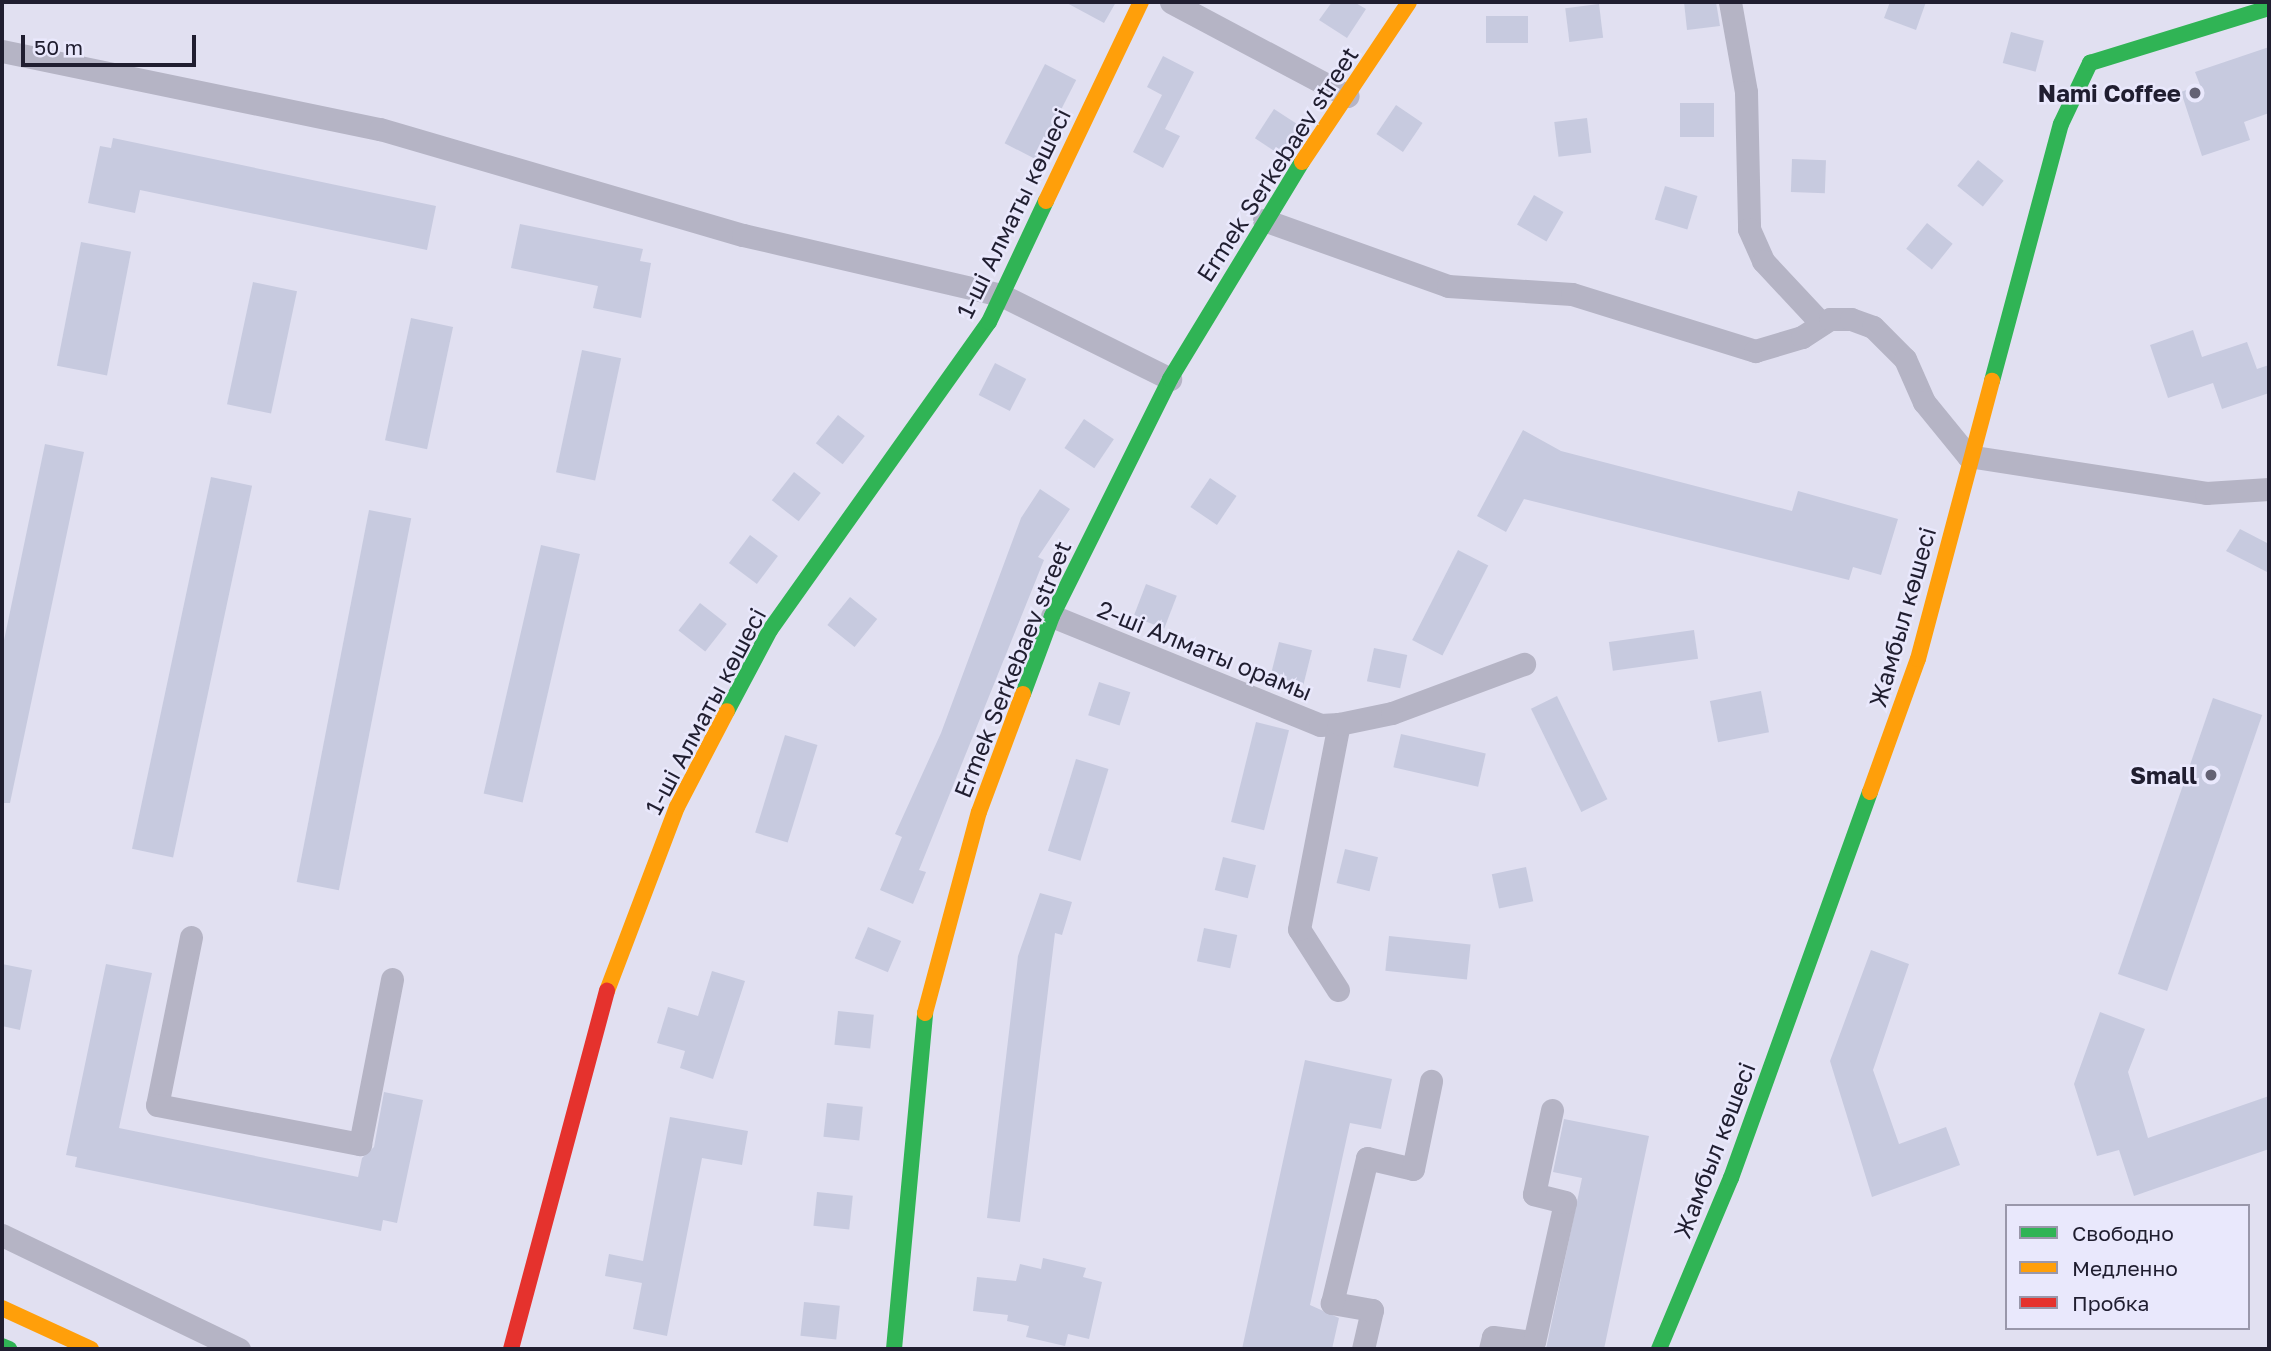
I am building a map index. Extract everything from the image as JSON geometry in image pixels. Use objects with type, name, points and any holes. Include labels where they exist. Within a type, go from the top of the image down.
[{"type":"street","name":"1-ші Алматы көшесі","points":[[511,1349],[599,1012],[677,807],[769,630],[989,321],[1141,2]]},
{"type":"street","points":[[1171,2],[1348,96]]},
{"type":"street","name":"Ermek Serkebaev street","points":[[894,1349],[925,1012],[979,812],[1052,616],[1170,379],[1264,220],[1409,2]]},
{"type":"street","points":[[1730,2],[1746,92],[1749,229],[1763,261],[1822,324]]},
{"type":"street","name":"Жамбыл көшесі","points":[[1659,1349],[1731,1178],[1918,659],[1968,456],[2061,124],[2090,63],[2269,8]]},
{"type":"street","points":[[2,51],[309,112],[743,235],[1001,295],[1170,379]]},
{"type":"street","points":[[1264,220],[1448,286],[1572,294],[1755,351],[1822,324],[1851,319],[1873,327],[1905,359],[1924,402],[1968,456],[2206,493],[2269,489]]},
{"type":"street","name":"2-ші Алматы орамы","points":[[1052,616],[1320,725],[1339,724],[1392,713],[1524,664]]},
{"type":"street","points":[[1338,990],[1299,929],[1339,724]]},
{"type":"street","points":[[191,937],[158,1105],[360,1144],[392,979]]},
{"type":"street","points":[[1363,1349],[1372,1310],[1332,1303],[1367,1158],[1413,1169],[1431,1082]]},
{"type":"street","points":[[1490,1349],[1493,1337],[1534,1342],[1565,1202],[1534,1194],[1552,1110]]},
{"type":"street","points":[[2,1235],[239,1349]]},
{"type":"street","points":[[2,1308],[91,1349]]},
{"type":"street","points":[[2,1346],[9,1349]]},
{"type":"building","points":[[1065,2],[1116,2],[1104,23]]},
{"type":"building","points":[[1332,2],[1354,2],[1366,9],[1347,38],[1319,20]]},
{"type":"building","points":[[1684,2],[1716,2],[1720,26],[1687,30]]},
{"type":"building","points":[[1890,2],[1926,2],[1916,30],[1884,18]]},
{"type":"building","points":[[1599,4],[1603,38],[1569,42],[1565,8]]},
{"type":"building","points":[[1486,16],[1528,16],[1528,43],[1486,43]]},
{"type":"building","points":[[2011,32],[2044,41],[2036,72],[2003,63]]},
{"type":"building","points":[[2269,47],[2269,113],[2244,122],[2250,140],[2202,156],[2181,92],[2200,85],[2195,72]]},
{"type":"building","points":[[1163,56],[1194,72],[1165,129],[1180,136],[1163,168],[1133,152],[1162,95],[1147,87]]},
{"type":"building","points":[[1045,64],[1076,80],[1036,159],[1005,143]]},
{"type":"building","points":[[1680,103],[1714,103],[1714,137],[1680,137]]},
{"type":"building","points":[[1396,105],[1423,123],[1403,152],[1376,134]]},
{"type":"building","points":[[1274,109],[1302,127],[1283,156],[1255,138]]},
{"type":"building","points":[[1587,118],[1591,153],[1559,157],[1554,122]]},
{"type":"building","points":[[113,138],[436,206],[427,250],[140,190],[135,213],[88,203],[100,146],[111,148]]},
{"type":"building","points":[[1792,159],[1826,160],[1825,193],[1791,192]]},
{"type":"building","points":[[1978,160],[2004,181],[1983,206],[1957,186]]},
{"type":"building","points":[[1665,186],[1698,196],[1687,229],[1655,219]]},
{"type":"building","points":[[1534,195],[1563,212],[1546,241],[1517,224]]},
{"type":"building","points":[[1927,223],[1953,244],[1932,269],[1906,249]]},
{"type":"building","points":[[520,224],[643,249],[640,261],[651,263],[641,318],[593,308],[598,286],[511,268]]},
{"type":"building","points":[[81,242],[131,252],[107,375],[57,366]]},
{"type":"building","points":[[253,282],[297,291],[271,414],[227,404]]},
{"type":"building","points":[[411,318],[453,327],[427,449],[385,440]]},
{"type":"building","points":[[2193,330],[2202,357],[2247,342],[2257,369],[2269,365],[2269,393],[2222,409],[2213,383],[2168,398],[2150,345]]},
{"type":"building","points":[[582,350],[621,358],[595,481],[556,472]]},
{"type":"building","points":[[995,363],[1026,379],[1010,411],[979,395]]},
{"type":"building","points":[[838,415],[865,436],[843,464],[816,443]]},
{"type":"building","points":[[1084,419],[1114,439],[1094,468],[1064,448]]},
{"type":"building","points":[[1523,430],[1561,451],[1792,511],[1798,491],[1898,519],[1881,575],[1853,567],[1849,580],[1524,499],[1506,532],[1477,516]]},
{"type":"building","points":[[45,444],[84,452],[10,803],[2,803],[2,650]]},
{"type":"building","points":[[794,472],[821,493],[799,521],[772,500]]},
{"type":"building","points":[[211,477],[252,486],[173,857],[132,849]]},
{"type":"building","points":[[1210,478],[1237,496],[1217,525],[1190,507]]},
{"type":"building","points":[[1040,489],[1070,509],[1038,557],[1044,560],[919,870],[926,872],[913,904],[880,890],[902,837],[895,834],[941,733],[1021,518]]},
{"type":"building","points":[[369,510],[411,518],[339,890],[297,882]]},
{"type":"building","points":[[2240,529],[2269,544],[2269,573],[2226,551]]},
{"type":"building","points":[[750,535],[778,556],[757,584],[729,563]]},
{"type":"building","points":[[541,545],[580,554],[523,802],[484,793]]},
{"type":"building","points":[[1458,550],[1488,565],[1442,655],[1412,640]]},
{"type":"building","points":[[1146,584],[1177,596],[1164,629],[1133,617]]},
{"type":"building","points":[[850,597],[877,619],[855,647],[827,625]]},
{"type":"building","points":[[700,603],[727,624],[705,652],[678,631]]},
{"type":"building","points":[[1694,630],[1698,659],[1613,671],[1609,642]]},
{"type":"building","points":[[1279,642],[1312,650],[1304,684],[1271,676]]},
{"type":"building","points":[[1374,648],[1407,655],[1400,688],[1367,681]]},
{"type":"building","points":[[1099,682],[1130,692],[1120,725],[1088,715]]},
{"type":"building","points":[[1761,691],[1769,732],[1718,742],[1710,701]]},
{"type":"building","points":[[1557,696],[1607,799],[1581,812],[1531,709]]},
{"type":"building","points":[[2213,698],[2262,715],[2167,991],[2118,974]]},
{"type":"building","points":[[1256,722],[1289,730],[1264,830],[1231,822]]},
{"type":"building","points":[[1401,734],[1486,754],[1478,787],[1393,767]]},
{"type":"building","points":[[785,735],[818,745],[788,842],[755,833]]},
{"type":"building","points":[[1076,759],[1109,769],[1080,861],[1048,851]]},
{"type":"building","points":[[1345,849],[1378,857],[1370,891],[1337,883]]},
{"type":"building","points":[[1223,857],[1256,865],[1248,898],[1215,890]]},
{"type":"building","points":[[1526,867],[1533,901],[1499,909],[1492,874]]},
{"type":"building","points":[[1040,893],[1072,902],[1062,935],[1055,933],[1020,1222],[987,1218],[1018,956]]},
{"type":"building","points":[[868,927],[901,941],[888,972],[855,958]]},
{"type":"building","points":[[1204,928],[1237,935],[1230,968],[1197,961]]},
{"type":"building","points":[[1389,936],[1471,945],[1467,979],[1385,971]]},
{"type":"building","points":[[1871,950],[1909,964],[1873,1070],[1899,1144],[1946,1127],[1960,1165],[1872,1197],[1830,1061]]},
{"type":"building","points":[[2,964],[32,970],[20,1030],[2,1026]]},
{"type":"building","points":[[106,964],[152,973],[119,1128],[358,1177],[362,1158],[374,1147],[384,1092],[423,1100],[397,1223],[383,1220],[381,1231],[75,1167],[77,1157],[66,1155]]},
{"type":"building","points":[[712,971],[745,981],[713,1079],[680,1068],[685,1051],[657,1043],[668,1007],[698,1016]]},
{"type":"building","points":[[838,1011],[874,1015],[870,1049],[834,1045]]},
{"type":"building","points":[[2100,1012],[2145,1029],[2128,1072],[2148,1138],[2269,1096],[2269,1149],[2134,1196],[2119,1150],[2097,1156],[2074,1084]]},
{"type":"building","points":[[1305,1060],[1392,1079],[1381,1129],[1350,1123],[1310,1305],[1339,1318],[1332,1349],[1242,1349]]},
{"type":"building","points":[[827,1103],[863,1107],[859,1141],[823,1137]]},
{"type":"building","points":[[670,1117],[748,1131],[742,1165],[702,1158],[667,1336],[633,1329],[642,1283],[605,1276],[609,1254],[643,1261]]},
{"type":"building","points":[[1564,1119],[1649,1136],[1604,1349],[1546,1349],[1582,1178],[1553,1172]]},
{"type":"building","points":[[817,1192],[853,1196],[849,1230],[813,1226]]},
{"type":"building","points":[[1043,1258],[1086,1268],[1083,1277],[1102,1282],[1089,1339],[1068,1334],[1065,1346],[1026,1337],[1029,1326],[1007,1321],[1008,1315],[973,1311],[977,1277],[1016,1281],[1020,1264],[1041,1269]]},
{"type":"building","points":[[804,1302],[840,1306],[836,1340],[800,1336]]},
{"type":"traffic: fast","points":[[1992,381],[2061,124],[2090,63],[2269,8]]},
{"type":"traffic: fast","points":[[1023,694],[1052,616],[1170,379],[1302,162]]},
{"type":"traffic: fast","points":[[727,711],[770,630],[989,322],[1046,201]]},
{"type":"traffic: fast","points":[[1659,1349],[1731,1178],[1870,792]]},
{"type":"traffic: fast","points":[[894,1349],[925,1013]]},
{"type":"traffic: fast","points":[[2,1346],[9,1349]]},
{"type":"traffic: slow","points":[[1046,201],[1141,2]]},
{"type":"traffic: slow","points":[[1302,162],[1409,2]]},
{"type":"traffic: slow","points":[[1870,792],[1918,659],[1992,381]]},
{"type":"traffic: slow","points":[[925,1013],[979,812],[1023,694]]},
{"type":"traffic: slow","points":[[607,991],[677,807],[727,711]]},
{"type":"traffic: slow","points":[[2,1308],[91,1349]]},
{"type":"traffic: jam","points":[[511,1349],[607,991]]},
{"type":"place","name":"Nami Coffee","points":[[2195,93]]},
{"type":"place","name":"Small","points":[[2211,775]]}]
